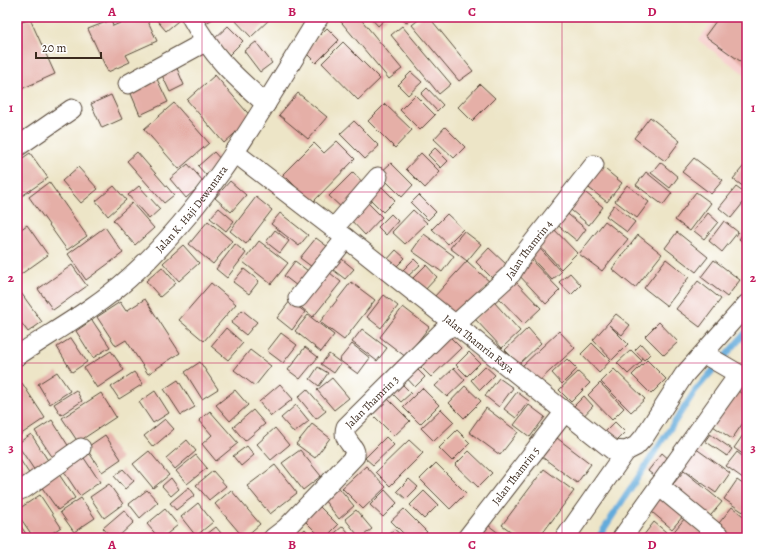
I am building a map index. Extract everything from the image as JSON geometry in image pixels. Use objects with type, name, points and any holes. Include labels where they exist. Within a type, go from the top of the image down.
[{"type":"street","points":[[192,17],[205,42],[219,61],[266,104]]},
{"type":"street","name":"Jalan K. Haji Dewantara","points":[[17,356],[97,303],[128,279],[155,253],[189,214],[234,152],[266,104],[319,17]]},
{"type":"street","points":[[128,84],[205,42]]},
{"type":"street","points":[[17,147],[72,109]]},
{"type":"street","name":"Jalan Thamrin Raya","points":[[234,152],[340,233],[606,446],[613,450],[626,451]]},
{"type":"street","name":"Jalan Thamrin 4","points":[[455,325],[511,274],[520,259],[594,165]]},
{"type":"street","points":[[298,298],[378,177]]},
{"type":"street","points":[[565,538],[626,451],[636,446],[644,437],[684,375],[709,357],[747,304]]},
{"type":"street","name":"Jalan Thamrin 3","points":[[273,538],[286,528],[355,456],[353,448],[346,439],[346,427],[444,330],[455,325]]},
{"type":"street","points":[[622,538],[740,375],[709,357]]},
{"type":"street","name":"Jalan Thamrin 5","points":[[467,538],[564,413]]},
{"type":"street","points":[[17,491],[26,488],[81,448]]},
{"type":"street","points":[[659,486],[722,538]]},
{"type":"shaded area","points":[[716,17],[747,17],[747,76],[698,40]]},
{"type":"building","points":[[134,17],[146,17],[157,41],[126,55],[130,62],[108,72],[88,29],[111,20],[113,26]]},
{"type":"building","points":[[154,17],[175,17],[178,21],[166,31]]},
{"type":"building","points":[[202,17],[216,17],[206,23]]},
{"type":"building","points":[[232,17],[272,17],[251,37]]},
{"type":"building","points":[[337,17],[359,17],[402,69],[389,79]]},
{"type":"building","points":[[370,17],[388,17],[378,26]]},
{"type":"building","points":[[402,17],[413,17],[406,23]]},
{"type":"building","points":[[422,17],[429,17],[473,71],[459,81],[412,25]]},
{"type":"building","points":[[719,17],[747,17],[747,66],[705,36]]},
{"type":"building","points":[[30,19],[55,74],[17,91],[17,24]]},
{"type":"building","points":[[228,26],[243,41],[229,55],[213,40]]},
{"type":"building","points":[[402,26],[451,84],[439,94],[391,35]]},
{"type":"building","points":[[327,28],[339,40],[316,63],[304,51]]},
{"type":"building","points":[[256,42],[272,63],[260,72],[244,51]]},
{"type":"building","points":[[343,42],[380,79],[358,100],[322,63]]},
{"type":"building","points":[[176,66],[184,85],[170,92],[161,73]]},
{"type":"building","points":[[411,72],[422,82],[408,95],[398,85]]},
{"type":"building","points":[[215,75],[252,118],[224,143],[187,100]]},
{"type":"building","points":[[156,77],[168,102],[140,115],[129,89]]},
{"type":"building","points":[[480,84],[495,98],[472,121],[458,107]]},
{"type":"building","points":[[427,88],[443,105],[437,111],[421,94]]},
{"type":"building","points":[[298,93],[327,117],[308,139],[279,115]]},
{"type":"building","points":[[111,95],[122,119],[102,128],[91,104]]},
{"type":"building","points":[[415,95],[435,115],[420,130],[400,110]]},
{"type":"building","points":[[174,103],[209,143],[179,169],[144,129]]},
{"type":"building","points":[[385,104],[412,130],[395,148],[368,121]]},
{"type":"building","points":[[650,117],[680,141],[665,161],[634,138]]},
{"type":"building","points":[[354,121],[379,146],[365,159],[340,134]]},
{"type":"building","points":[[445,127],[465,147],[454,158],[434,139]]},
{"type":"building","points":[[337,141],[355,159],[312,203],[283,174],[314,143],[324,153]]},
{"type":"building","points":[[435,148],[448,161],[441,168],[428,155]]},
{"type":"building","points":[[137,152],[174,195],[164,203],[127,161]]},
{"type":"building","points":[[214,152],[222,161],[206,175],[198,166]]},
{"type":"building","points":[[30,153],[48,178],[19,198],[17,195],[17,162]]},
{"type":"building","points":[[421,153],[440,172],[425,188],[406,169]]},
{"type":"building","points":[[694,158],[723,180],[711,194],[682,172]]},
{"type":"building","points":[[660,162],[678,177],[670,188],[651,173]]},
{"type":"building","points":[[747,162],[747,183],[744,187],[733,179]]},
{"type":"building","points":[[391,163],[413,185],[402,197],[379,174]]},
{"type":"building","points":[[188,164],[204,182],[186,198],[170,179]]},
{"type":"building","points":[[600,165],[622,183],[607,202],[585,185]]},
{"type":"building","points":[[78,167],[98,189],[81,203],[62,181]]},
{"type":"building","points":[[353,172],[366,186],[343,209],[329,196]]},
{"type":"building","points":[[646,172],[672,193],[663,205],[636,185]]},
{"type":"building","points":[[230,181],[246,195],[231,212],[215,198]]},
{"type":"building","points":[[49,182],[87,236],[67,250],[29,197]]},
{"type":"building","points":[[377,182],[395,200],[383,212],[365,194]]},
{"type":"building","points":[[627,185],[649,202],[637,218],[615,201]]},
{"type":"building","points":[[114,186],[126,200],[108,216],[96,201]]},
{"type":"building","points":[[139,186],[160,209],[149,219],[128,195]]},
{"type":"building","points":[[736,187],[747,195],[747,198],[731,218],[719,208]]},
{"type":"building","points":[[580,188],[603,207],[589,225],[566,206]]},
{"type":"building","points":[[696,192],[711,203],[690,231],[675,220]]},
{"type":"building","points":[[419,195],[436,212],[428,220],[411,203]]},
{"type":"building","points":[[256,197],[272,210],[246,244],[230,231]]},
{"type":"building","points":[[366,201],[382,217],[365,235],[349,218]]},
{"type":"building","points":[[132,203],[154,228],[135,245],[113,220]]},
{"type":"building","points":[[614,205],[635,222],[627,232],[606,216]]},
{"type":"building","points":[[219,208],[234,221],[226,231],[210,218]]},
{"type":"building","points":[[413,210],[427,223],[405,244],[392,232]]},
{"type":"building","points":[[564,211],[586,229],[577,241],[555,223]]},
{"type":"building","points":[[280,213],[308,235],[299,246],[271,224]]},
{"type":"building","points":[[708,213],[718,222],[704,239],[694,231]]},
{"type":"building","points":[[391,214],[398,221],[386,235],[378,227]]},
{"type":"building","points":[[447,214],[463,229],[448,244],[432,229]]},
{"type":"building","points":[[208,221],[232,241],[213,264],[189,244]]},
{"type":"building","points":[[605,221],[628,239],[602,271],[579,254]]},
{"type":"building","points":[[724,221],[738,232],[722,252],[709,241]]},
{"type":"building","points":[[27,225],[48,255],[17,277],[17,232]]},
{"type":"building","points":[[551,226],[577,253],[561,269],[535,241]]},
{"type":"building","points":[[105,227],[123,253],[86,280],[68,254]]},
{"type":"building","points":[[747,229],[747,245],[739,239]]},
{"type":"building","points":[[275,230],[289,241],[280,253],[266,242]]},
{"type":"building","points":[[464,231],[481,244],[467,261],[450,248]]},
{"type":"building","points":[[677,232],[708,257],[696,272],[665,248]]},
{"type":"building","points":[[424,234],[454,256],[442,272],[412,251]]},
{"type":"building","points":[[638,235],[662,254],[635,288],[612,269]]},
{"type":"building","points":[[316,238],[332,250],[316,270],[300,258]]},
{"type":"building","points":[[259,241],[288,263],[271,284],[243,262]]},
{"type":"building","points":[[235,244],[246,253],[227,278],[216,269]]},
{"type":"building","points":[[536,244],[561,272],[552,280],[527,253]]},
{"type":"building","points":[[183,245],[199,263],[179,281],[163,263]]},
{"type":"building","points":[[489,248],[507,265],[493,279],[476,262]]},
{"type":"building","points":[[396,250],[405,258],[394,269],[386,261]]},
{"type":"building","points":[[337,255],[354,269],[345,279],[328,266]]},
{"type":"building","points":[[414,259],[420,265],[407,277],[401,272]]},
{"type":"building","points":[[666,259],[689,277],[667,306],[644,288]]},
{"type":"building","points":[[531,260],[560,290],[546,304],[517,273]]},
{"type":"building","points":[[714,260],[740,280],[727,297],[701,277]]},
{"type":"building","points":[[747,260],[747,269],[742,266]]},
{"type":"building","points":[[295,261],[312,274],[301,289],[284,276]]},
{"type":"building","points":[[467,261],[491,283],[458,319],[434,297]]},
{"type":"building","points":[[72,265],[87,286],[53,310],[38,289]]},
{"type":"building","points":[[426,265],[437,277],[425,290],[413,278]]},
{"type":"building","points":[[162,267],[176,283],[160,297],[146,281]]},
{"type":"building","points":[[324,268],[341,282],[313,317],[297,304]]},
{"type":"building","points":[[244,269],[259,281],[249,294],[233,282]]},
{"type":"building","points":[[570,273],[581,285],[571,295],[559,282]]},
{"type":"building","points":[[515,281],[541,308],[524,324],[498,297]]},
{"type":"building","points":[[698,281],[721,299],[700,327],[676,309]]},
{"type":"building","points":[[351,282],[375,300],[344,340],[320,322]]},
{"type":"building","points":[[211,283],[236,304],[204,341],[179,320]]},
{"type":"building","points":[[19,290],[42,322],[28,332],[17,317],[17,291]]},
{"type":"building","points":[[384,295],[398,306],[381,328],[367,317]]},
{"type":"building","points":[[145,299],[180,353],[148,374],[126,340],[116,346],[97,317],[120,302],[126,311]]},
{"type":"building","points":[[290,301],[305,312],[292,330],[277,318]]},
{"type":"building","points":[[494,302],[520,331],[502,348],[475,319]]},
{"type":"building","points":[[403,307],[429,327],[406,357],[380,337]]},
{"type":"building","points":[[242,310],[257,322],[246,335],[231,323]]},
{"type":"building","points":[[616,314],[630,325],[622,335],[609,325],[628,344],[612,360],[593,340]]},
{"type":"building","points":[[308,315],[334,335],[321,352],[295,331]]},
{"type":"building","points":[[92,320],[110,347],[93,358],[76,331]]},
{"type":"building","points":[[659,322],[678,342],[664,355],[645,336]]},
{"type":"building","points":[[226,328],[243,343],[228,360],[211,346]]},
{"type":"building","points":[[528,328],[541,343],[519,364],[505,350]]},
{"type":"building","points":[[362,329],[387,348],[377,361],[352,342]]},
{"type":"building","points":[[559,331],[575,348],[538,382],[522,366]]},
{"type":"building","points":[[445,332],[461,348],[431,377],[416,362]]},
{"type":"building","points":[[281,333],[297,345],[283,363],[267,351]]},
{"type":"building","points":[[71,338],[87,362],[72,372],[57,347]]},
{"type":"building","points":[[592,343],[610,361],[599,373],[581,354]]},
{"type":"building","points":[[352,344],[370,358],[358,374],[339,360]]},
{"type":"building","points":[[641,344],[650,354],[644,360],[635,350]]},
{"type":"building","points":[[305,347],[318,357],[300,379],[288,370]]},
{"type":"building","points":[[250,350],[271,366],[255,386],[234,370]]},
{"type":"building","points":[[631,350],[642,361],[628,374],[617,363]]},
{"type":"building","points":[[111,351],[124,370],[97,388],[84,368]]},
{"type":"building","points":[[469,352],[480,363],[467,376],[456,365]]},
{"type":"building","points":[[329,354],[341,363],[334,373],[321,364]]},
{"type":"building","points":[[567,359],[577,369],[562,384],[552,373]]},
{"type":"building","points":[[647,360],[666,379],[651,394],[632,375]]},
{"type":"building","points":[[200,362],[218,389],[202,399],[185,372]]},
{"type":"building","points":[[413,365],[425,377],[415,387],[403,374]]},
{"type":"building","points":[[485,366],[495,375],[480,390],[471,380]]},
{"type":"building","points":[[318,367],[328,373],[319,386],[310,379]]},
{"type":"building","points":[[454,368],[465,380],[447,397],[435,386]]},
{"type":"building","points":[[614,369],[645,399],[631,412],[601,382]]},
{"type":"building","points":[[57,372],[70,391],[50,404],[38,384]]},
{"type":"building","points":[[134,372],[143,384],[119,399],[111,387]]},
{"type":"building","points":[[578,372],[590,383],[571,402],[559,390]]},
{"type":"building","points":[[332,378],[349,398],[334,410],[317,390]]},
{"type":"building","points":[[499,378],[513,388],[499,407],[485,396]]},
{"type":"building","points":[[178,380],[195,407],[181,415],[164,389]]},
{"type":"building","points":[[398,380],[411,393],[401,402],[389,390]]},
{"type":"building","points":[[22,383],[45,418],[17,437],[17,386]]},
{"type":"building","points":[[600,383],[624,408],[612,420],[588,395]]},
{"type":"building","points":[[280,384],[293,399],[271,416],[259,402]]},
{"type":"building","points":[[465,386],[481,401],[464,418],[449,403]]},
{"type":"building","points":[[422,388],[439,405],[420,424],[403,407]]},
{"type":"building","points":[[307,389],[326,411],[316,419],[298,397]]},
{"type":"building","points":[[735,389],[747,397],[747,417],[732,439],[710,424]]},
{"type":"building","points":[[76,390],[82,401],[61,415],[54,404]]},
{"type":"building","points":[[235,390],[248,405],[230,421],[216,405]]},
{"type":"building","points":[[155,391],[169,413],[153,423],[139,402]]},
{"type":"building","points":[[517,392],[529,401],[516,418],[504,409]]},
{"type":"building","points":[[101,393],[116,417],[78,442],[62,418]]},
{"type":"building","points":[[584,396],[593,406],[579,421],[569,411]]},
{"type":"building","points":[[386,397],[410,421],[394,436],[370,412]]},
{"type":"building","points":[[296,405],[309,421],[294,433],[281,418]]},
{"type":"building","points":[[529,405],[545,417],[530,437],[514,425]]},
{"type":"building","points":[[486,408],[518,432],[500,455],[469,432]]},
{"type":"building","points":[[441,409],[454,422],[434,441],[421,428]]},
{"type":"building","points":[[253,410],[265,424],[245,441],[233,427]]},
{"type":"building","points":[[210,411],[238,443],[216,461],[202,444],[212,435],[199,420]]},
{"type":"building","points":[[165,419],[174,429],[153,447],[144,436]]},
{"type":"building","points":[[52,420],[69,447],[53,458],[35,431]]},
{"type":"building","points":[[615,422],[625,432],[610,447],[600,437]]},
{"type":"building","points":[[747,423],[747,433],[742,430]]},
{"type":"building","points":[[312,424],[330,438],[315,458],[296,444]]},
{"type":"building","points":[[275,428],[289,445],[271,460],[257,444]]},
{"type":"building","points":[[457,430],[470,443],[452,461],[439,448]]},
{"type":"building","points":[[31,434],[49,462],[35,471],[17,444]]},
{"type":"building","points":[[710,434],[732,449],[727,456],[705,441]]},
{"type":"building","points":[[105,435],[121,459],[102,472],[86,448]]},
{"type":"building","points":[[743,435],[747,438],[747,457],[734,448]]},
{"type":"building","points":[[386,437],[394,445],[373,465],[365,458]]},
{"type":"building","points":[[557,438],[591,464],[577,483],[542,457]]},
{"type":"building","points":[[187,440],[196,451],[175,469],[166,458]]},
{"type":"building","points":[[409,440],[423,453],[390,486],[376,472]]},
{"type":"building","points":[[247,446],[254,455],[241,466],[233,456]]},
{"type":"building","points":[[695,448],[730,473],[716,493],[681,468]]},
{"type":"building","points":[[300,450],[321,476],[303,490],[282,463]]},
{"type":"building","points":[[149,451],[169,475],[153,488],[133,464]]},
{"type":"building","points":[[469,451],[492,473],[478,487],[455,465]]},
{"type":"building","points":[[737,452],[747,460],[747,481],[726,466]]},
{"type":"building","points":[[662,453],[672,462],[658,479],[648,471]]},
{"type":"building","points":[[17,455],[32,478],[20,485],[17,480]]},
{"type":"building","points":[[82,455],[100,482],[80,496],[62,469]]},
{"type":"building","points":[[196,455],[207,468],[187,484],[176,471]]},
{"type":"building","points":[[436,463],[466,493],[450,509],[420,479]]},
{"type":"building","points":[[275,465],[297,493],[270,514],[247,486]]},
{"type":"building","points":[[366,466],[386,487],[363,509],[342,488]]},
{"type":"building","points":[[123,469],[134,481],[125,489],[114,476]]},
{"type":"building","points":[[544,469],[574,491],[539,538],[520,538],[502,525]]},
{"type":"building","points":[[56,470],[75,498],[58,510],[38,482]]},
{"type":"building","points":[[213,471],[226,486],[209,500],[196,485]]},
{"type":"building","points":[[684,471],[722,502],[706,521],[668,490]]},
{"type":"building","points":[[171,478],[179,489],[171,496],[162,486]]},
{"type":"building","points":[[409,479],[418,487],[406,499],[397,491]]},
{"type":"building","points":[[737,480],[747,487],[747,506],[743,512],[724,499]]},
{"type":"building","points":[[109,484],[123,504],[104,518],[90,497]]},
{"type":"building","points":[[336,484],[354,506],[339,519],[321,496]]},
{"type":"building","points":[[189,487],[195,495],[176,510],[170,503]]},
{"type":"building","points":[[147,490],[158,502],[140,518],[129,504]]},
{"type":"building","points":[[231,490],[260,524],[244,538],[215,504]]},
{"type":"building","points":[[385,490],[397,503],[383,517],[370,505]]},
{"type":"building","points":[[424,491],[438,505],[424,519],[410,505]]},
{"type":"building","points":[[658,493],[684,515],[672,529],[646,507]]},
{"type":"building","points":[[40,495],[61,527],[45,538],[34,538],[17,513],[17,510]]},
{"type":"building","points":[[81,498],[95,518],[74,532],[60,512]]},
{"type":"building","points":[[314,501],[338,525],[325,538],[322,538],[300,516]]},
{"type":"building","points":[[198,503],[213,522],[196,536],[181,517]]},
{"type":"building","points":[[732,507],[747,519],[747,538],[727,538],[715,528]]},
{"type":"building","points":[[165,509],[178,525],[162,538],[159,538],[147,524]]},
{"type":"building","points":[[404,509],[427,532],[420,538],[408,538],[391,521]]},
{"type":"building","points":[[124,510],[134,522],[117,538],[112,538],[103,528]]},
{"type":"building","points":[[356,510],[372,529],[360,538],[345,519]]},
{"type":"building","points":[[685,518],[702,532],[697,538],[674,538],[671,535]]},
{"type":"building","points":[[17,521],[29,538],[17,538]]},
{"type":"building","points":[[654,522],[666,532],[661,538],[646,538],[643,536]]},
{"type":"building","points":[[488,525],[505,538],[478,538]]},
{"type":"building","points":[[343,526],[353,538],[329,538]]},
{"type":"building","points":[[216,527],[225,538],[202,538]]},
{"type":"building","points":[[305,529],[313,538],[295,538]]},
{"type":"building","points":[[394,529],[405,538],[387,538]]},
{"type":"waterway","points":[[598,538],[695,391],[747,331]]}]
